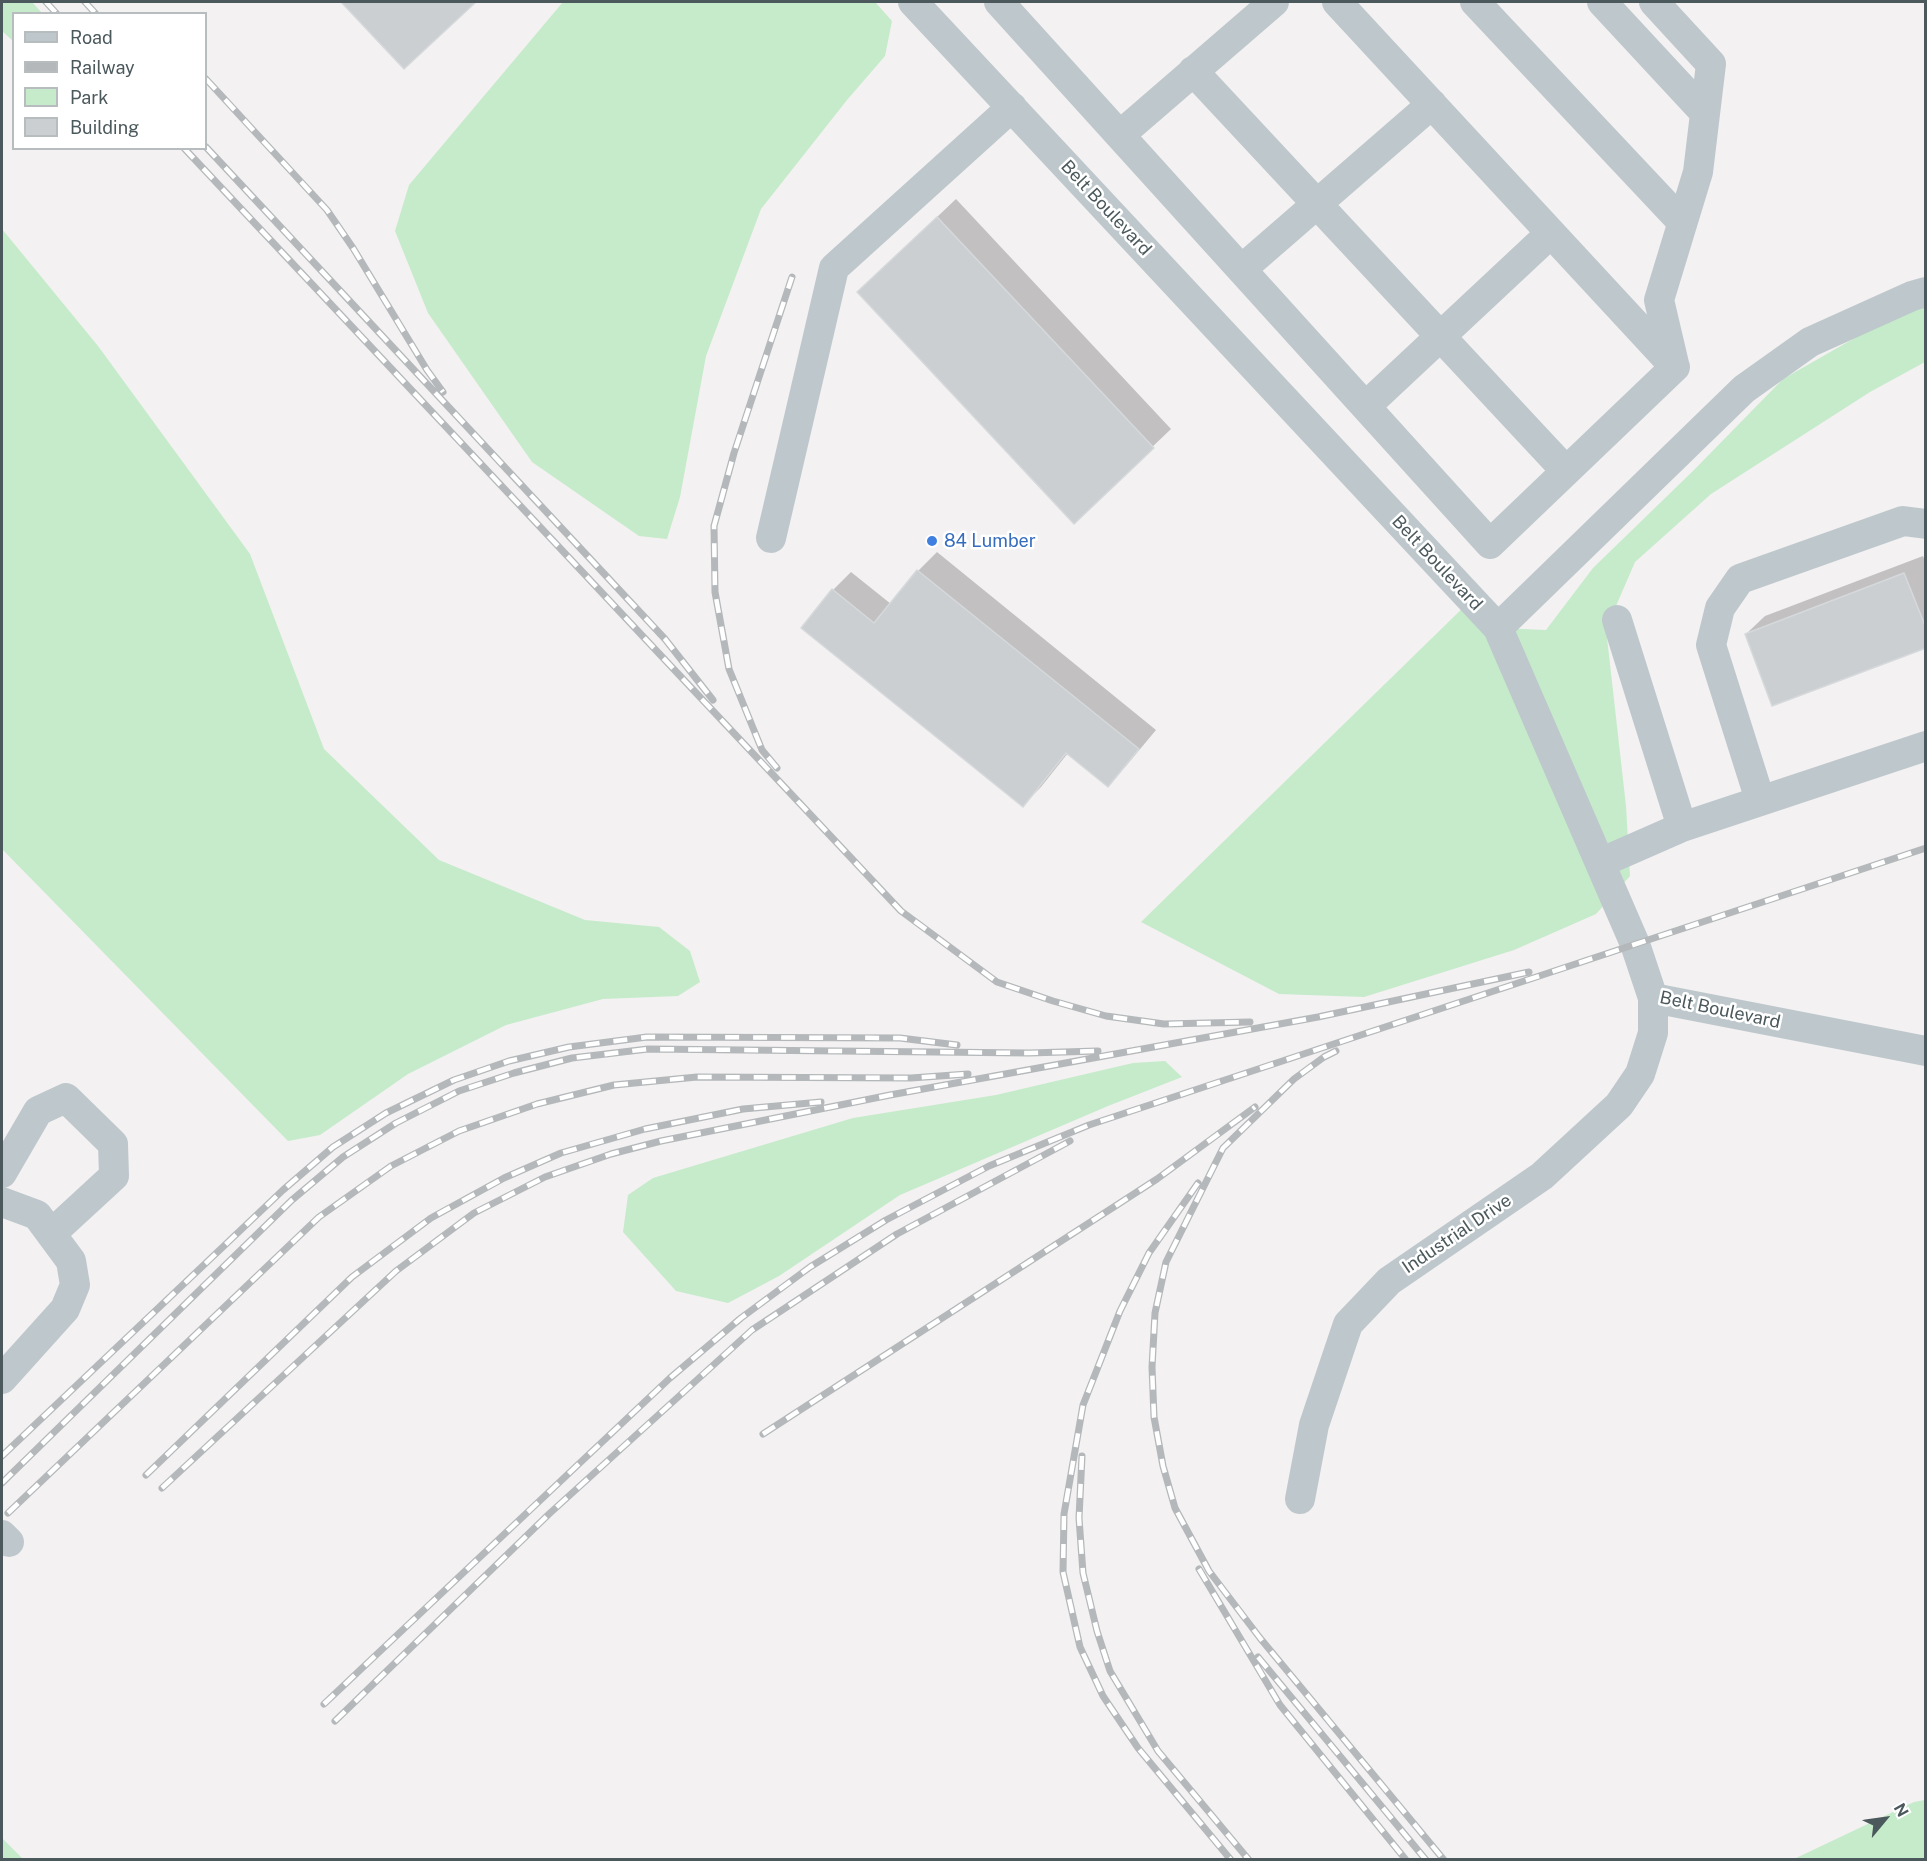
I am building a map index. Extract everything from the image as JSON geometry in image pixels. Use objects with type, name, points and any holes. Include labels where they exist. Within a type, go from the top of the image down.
[{"type":"street","name":"Belt Boulevard","points":[[913,2],[1498,628],[1635,944],[1653,998],[1926,1051]]},
{"type":"street","points":[[999,2],[1490,544],[1675,367]]},
{"type":"street","points":[[1120,135],[1274,2]]},
{"type":"street","points":[[1337,2],[1675,367]]},
{"type":"street","points":[[1476,2],[1682,222]]},
{"type":"street","points":[[1602,2],[1705,113]]},
{"type":"street","points":[[1654,2],[1711,64],[1698,172],[1659,300],[1675,367]]},
{"type":"street","points":[[1193,71],[1566,471]]},
{"type":"street","points":[[1242,269],[1432,104]]},
{"type":"street","points":[[771,538],[834,268],[1012,107]]},
{"type":"street","points":[[1366,406],[1551,233]]},
{"type":"street","points":[[1498,628],[1744,389],[1810,342],[1912,296],[1926,292]]},
{"type":"street","points":[[1760,800],[1710,645],[1720,608],[1740,579],[1903,521],[1926,524]]},
{"type":"street","points":[[1617,620],[1683,827]]},
{"type":"street","points":[[1599,863],[1683,827],[1926,746]]},
{"type":"street","name":"Industrial Drive","points":[[1300,1499],[1314,1425],[1348,1324],[1389,1281],[1542,1176],[1619,1105],[1640,1074],[1653,1033],[1653,998]]},
{"type":"street","points":[[2,1173],[38,1111],[66,1098],[113,1144],[114,1176],[51,1234]]},
{"type":"street","points":[[2,1202],[37,1215],[71,1261],[75,1285],[65,1309],[2,1379]]},
{"type":"green space","points":[[2,2],[32,2],[41,12],[12,12],[12,40],[2,31]]},
{"type":"green space","points":[[563,2],[875,2],[892,21],[885,56],[847,100],[761,209],[706,356],[680,497],[667,539],[639,536],[532,462],[428,313],[395,231],[409,185]]},
{"type":"green space","points":[[2,229],[98,346],[250,554],[324,749],[439,860],[585,920],[659,927],[690,951],[700,982],[678,996],[603,999],[506,1025],[408,1074],[320,1135],[288,1141],[2,849]]},
{"type":"green space","points":[[1925,307],[1925,362],[1870,392],[1711,494],[1635,562],[1606,629],[1626,806],[1630,876],[1596,914],[1514,950],[1364,997],[1279,994],[1141,922],[1472,599],[1498,628],[1546,630],[1593,568],[1783,379],[1888,319]]},
{"type":"green space","points":[[1165,1061],[1182,1077],[1108,1106],[900,1195],[779,1276],[728,1303],[676,1291],[623,1232],[628,1195],[653,1178],[853,1118],[996,1095],[1133,1063]]},
{"type":"green space","points":[[1925,1800],[1925,1859],[1794,1859],[1914,1802]]},
{"type":"green space","points":[[2,1838],[23,1859],[2,1859]]},
{"type":"building","points":[[341,2],[476,2],[404,69]]},
{"type":"building","points":[[937,217],[1154,448],[1074,524],[857,292]]},
{"type":"building","points":[[917,570],[1139,749],[1108,787],[1066,753],[1023,807],[801,628],[832,589],[874,623]]},
{"type":"building","points":[[1904,573],[1926,628],[1926,648],[1772,706],[1745,634]]},
{"type":"railway","points":[[46,2],[55,12]]},
{"type":"railway","points":[[85,2],[94,12]]},
{"type":"railway","points":[[207,80],[327,210],[443,392]]},
{"type":"railway","points":[[207,148],[665,639],[713,700]]},
{"type":"railway","points":[[186,150],[901,911],[997,982],[1053,1001],[1106,1016],[1164,1024],[1250,1022]]},
{"type":"railway","points":[[777,768],[762,750],[729,669],[715,592],[714,526],[734,453],[792,277]]},
{"type":"railway","points":[[324,1704],[670,1378],[741,1318],[810,1267],[886,1220],[989,1166],[1089,1125],[1926,848]]},
{"type":"railway","points":[[162,1488],[396,1271],[474,1213],[545,1177],[611,1154],[661,1141],[890,1095],[1318,1017],[1529,972]]},
{"type":"railway","points":[[2,1456],[283,1190],[333,1147],[386,1113],[454,1080],[509,1061],[569,1047],[647,1037],[900,1038],[957,1045]]},
{"type":"railway","points":[[2,1483],[292,1200],[343,1157],[396,1123],[459,1091],[514,1073],[572,1058],[648,1049],[1029,1053],[1098,1051]]},
{"type":"railway","points":[[1336,1051],[1294,1079],[1223,1148],[1166,1262],[1155,1313],[1152,1367],[1154,1417],[1163,1466],[1175,1508],[1209,1571],[1260,1638],[1444,1860]]},
{"type":"railway","points":[[8,1513],[319,1217],[391,1166],[459,1131],[537,1104],[614,1085],[697,1077],[911,1078],[968,1074]]},
{"type":"railway","points":[[146,1475],[352,1277],[431,1218],[504,1178],[561,1153],[645,1129],[743,1109],[821,1102]]},
{"type":"railway","points":[[763,1434],[1157,1179],[1255,1107]]},
{"type":"railway","points":[[335,1721],[549,1514],[752,1330],[897,1234],[1070,1141]]},
{"type":"railway","points":[[1198,1183],[1149,1253],[1120,1311],[1083,1405],[1064,1514],[1063,1572],[1080,1647],[1103,1696],[1138,1748],[1231,1860]]},
{"type":"railway","points":[[1082,1456],[1079,1518],[1083,1573],[1097,1631],[1110,1671],[1158,1751],[1249,1860]]},
{"type":"railway","points":[[1199,1569],[1280,1705],[1406,1860]]},
{"type":"railway","points":[[1258,1657],[1426,1860]]},
{"type":"place","name":"84 Lumber","points":[[932,541]]}]
